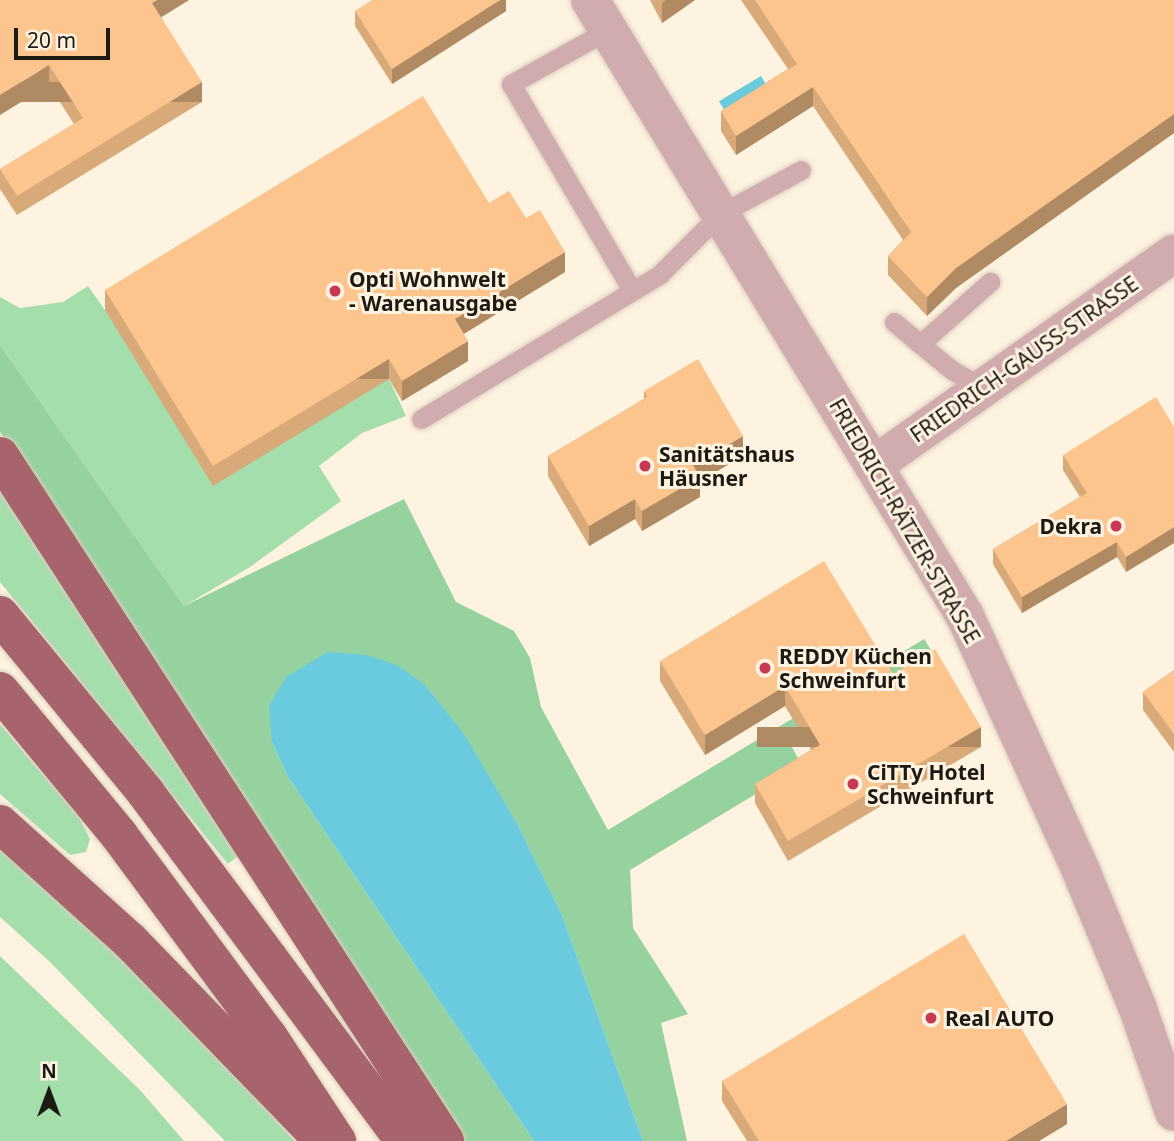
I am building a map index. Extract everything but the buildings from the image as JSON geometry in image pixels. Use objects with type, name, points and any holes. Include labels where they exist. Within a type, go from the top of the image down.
[{"type":"highway","points":[[0,456],[445,1141]]},
{"type":"highway","points":[[0,615],[146,793],[404,1141]]},
{"type":"highway","points":[[0,691],[127,846],[268,1036],[337,1141]]},
{"type":"highway","points":[[0,824],[130,941],[324,1141]]},
{"type":"street","name":"FRIEDRICH-RÄTZER-STRASSE","points":[[599,15],[965,616],[1077,862],[1137,1006],[1174,1112]]},
{"type":"street","name":"FRIEDRICH-GAUSS-STRASSE","points":[[873,465],[1174,253]]},
{"type":"lane","points":[[599,15],[511,84],[632,290]]},
{"type":"lane","points":[[421,419],[660,274],[720,214],[801,170]]},
{"type":"lane","points":[[920,344],[990,282]]},
{"type":"lane","points":[[894,321],[953,372],[984,388]]},
{"type":"green space","points":[[88,286],[105,310],[389,379],[406,416],[362,433],[319,466],[341,501],[250,567],[184,606],[0,345],[0,297],[20,308],[63,302]]},
{"type":"green space","points":[[0,345],[184,606],[404,499],[456,602],[514,631],[530,658],[541,707],[608,830],[924,639],[938,661],[792,747],[802,766],[630,870],[633,928],[688,1014],[661,1023],[687,1141],[643,1141],[562,915],[517,823],[463,734],[426,686],[272,742],[288,777],[534,1141],[464,1141],[198,725],[0,432]]},
{"type":"green space","points":[[0,488],[242,853],[228,864],[0,582]]},
{"type":"green space","points":[[0,724],[79,817],[90,839],[86,852],[70,855],[0,794]]},
{"type":"green space","points":[[0,836],[80,910],[295,1141],[225,1141],[49,961],[0,917]]},
{"type":"green space","points":[[0,956],[140,1090],[184,1141],[0,1141]]},
{"type":"water","points":[[761,76],[773,96],[731,121],[719,101]]},
{"type":"water","points":[[328,652],[367,655],[399,666],[426,686],[464,734],[517,823],[562,915],[643,1141],[534,1141],[288,777],[272,742],[269,706],[286,677]]},
{"type":"place","name":"Opti Wohnwelt - Warenausgabe","points":[[335,291]]},
{"type":"place","name":"Sanitätshaus Häusner","points":[[645,466]]},
{"type":"place","name":"Dekra","points":[[1116,526]]},
{"type":"place","name":"REDDY Küchen Schweinfurt","points":[[765,668]]},
{"type":"place","name":"CiTTy Hotel Schweinfurt","points":[[853,784]]},
{"type":"place","name":"Real AUTO","points":[[931,1018]]}]
